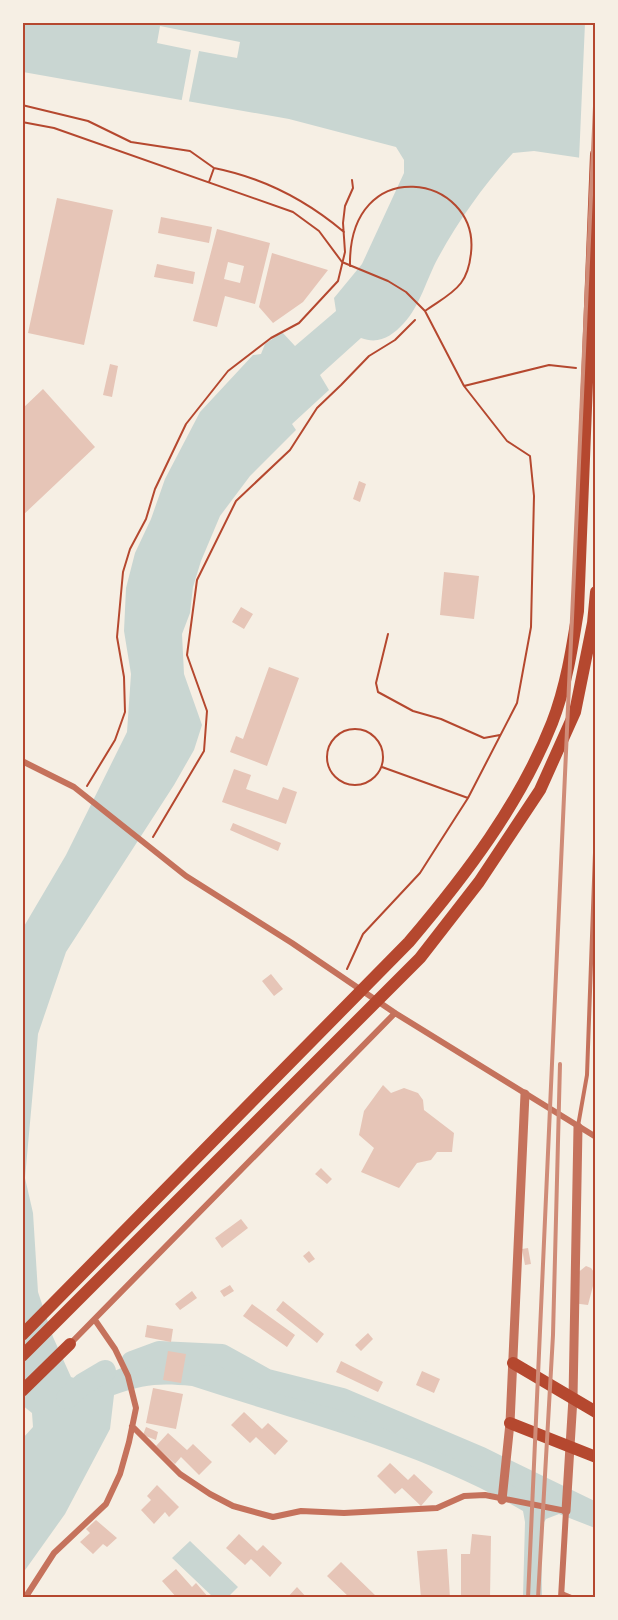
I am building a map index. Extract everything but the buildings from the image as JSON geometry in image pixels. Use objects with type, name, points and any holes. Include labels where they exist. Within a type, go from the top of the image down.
[{"type":"main road","points":[[22,1335],[409,942],[457,885],[533,768],[553,721],[570,662],[578,611],[596,154]]},
{"type":"main road","points":[[22,1356],[420,958],[480,882],[540,790],[575,712],[593,623],[596,592]]},
{"type":"main road","points":[[22,1391],[70,1344]]},
{"type":"main road","points":[[513,1363],[596,1412]]},
{"type":"main road","points":[[510,1423],[570,1450],[596,1457]]},
{"type":"street","points":[[22,761],[74,787],[186,876],[292,943],[395,1013],[596,1137]]},
{"type":"street","points":[[70,1344],[395,1013]]},
{"type":"street","points":[[503,1499],[510,1423],[525,1094]]},
{"type":"street","points":[[561,1595],[573,1398],[578,1127]]},
{"type":"street","points":[[25,1598],[54,1552],[106,1504],[120,1474],[136,1408],[128,1376],[115,1349],[95,1320]]},
{"type":"street","points":[[132,1426],[180,1474],[210,1494],[233,1506],[273,1517],[301,1511],[344,1513],[437,1508],[464,1496],[486,1495],[566,1511]]},
{"type":"lane","points":[[578,1127],[587,1075],[596,825]]},
{"type":"lane","points":[[561,1595],[574,1598]]},
{"type":"path","points":[[22,105],[88,121],[131,142],[190,151],[214,168],[258,180],[291,194],[313,207],[344,232]]},
{"type":"path","points":[[22,122],[54,128],[293,212],[328,239],[342,262],[388,281],[406,292],[425,311],[464,386],[507,441],[530,456],[534,496],[531,627],[517,703],[468,798],[420,873],[363,934],[347,969]]},
{"type":"path","points":[[209,183],[214,168]]},
{"type":"path","points":[[87,786],[114,740],[125,712],[124,677],[117,638],[123,572],[130,549],[146,519],[167,461],[186,424],[228,371],[271,338],[299,323],[338,281],[345,252],[345,206],[353,189],[352,180]]},
{"type":"path","points":[[350,267],[350,243],[354,225],[364,209],[381,193],[409,187],[429,189],[441,194],[456,206],[467,223],[471,240],[471,258],[463,280],[457,288],[425,311]]},
{"type":"path","points":[[148,845],[204,751],[207,711],[187,655],[197,580],[236,501],[290,450],[317,408],[369,356],[395,340],[414,320]]},
{"type":"path","points":[[464,386],[549,365],[584,369]]},
{"type":"path","points":[[388,634],[376,683],[378,692],[413,711],[441,718],[484,738],[501,735]]},
{"type":"path","points":[[346,730],[364,730],[372,734],[383,749],[382,767],[377,776],[361,785],[342,782],[329,768],[328,749],[331,741],[346,730]]},
{"type":"path","points":[[382,767],[468,798]]},
{"type":"shaded area","points":[[23,23],[595,23],[595,160],[534,151],[513,153],[454,230],[410,316],[395,332],[385,338],[368,340],[361,338],[320,375],[329,390],[292,424],[296,430],[250,476],[220,516],[201,561],[193,587],[190,613],[182,634],[184,674],[202,725],[194,750],[174,785],[66,952],[38,1034],[25,1178],[33,1213],[38,1292],[53,1337],[71,1377],[88,1380],[132,1364],[175,1356],[196,1357],[223,1363],[595,1508],[595,1528],[559,1514],[546,1519],[541,1527],[542,1597],[523,1597],[525,1522],[523,1511],[444,1471],[403,1455],[192,1386],[153,1385],[114,1395],[110,1429],[65,1514],[23,1573],[23,1438],[33,1427],[32,1413],[22,1405],[23,928],[66,855],[127,732],[131,674],[124,631],[126,588],[135,553],[151,519],[165,479],[200,412],[253,355],[261,354],[265,344],[282,332],[295,346],[336,311],[334,298],[362,264],[404,173],[404,160],[396,147],[289,119],[23,72]]},
{"type":"shaded area","points":[[190,1541],[238,1587],[228,1597],[213,1597],[172,1558]]},
{"type":"pier","points":[[585,23],[596,23],[596,163],[579,160]]},
{"type":"pier","points":[[160,26],[240,42],[237,58],[199,51],[188,106],[181,104],[191,50],[157,43]]},
{"type":"waterway","points":[[132,1362],[159,1352],[222,1355],[267,1380],[342,1399],[481,1458],[596,1514]]},
{"type":"waterway","points":[[67,1398],[83,1384],[105,1371]]},
{"type":"railway","points":[[528,1598],[596,84]]},
{"type":"railway","points":[[538,1598],[553,1335],[560,1064]]}]
